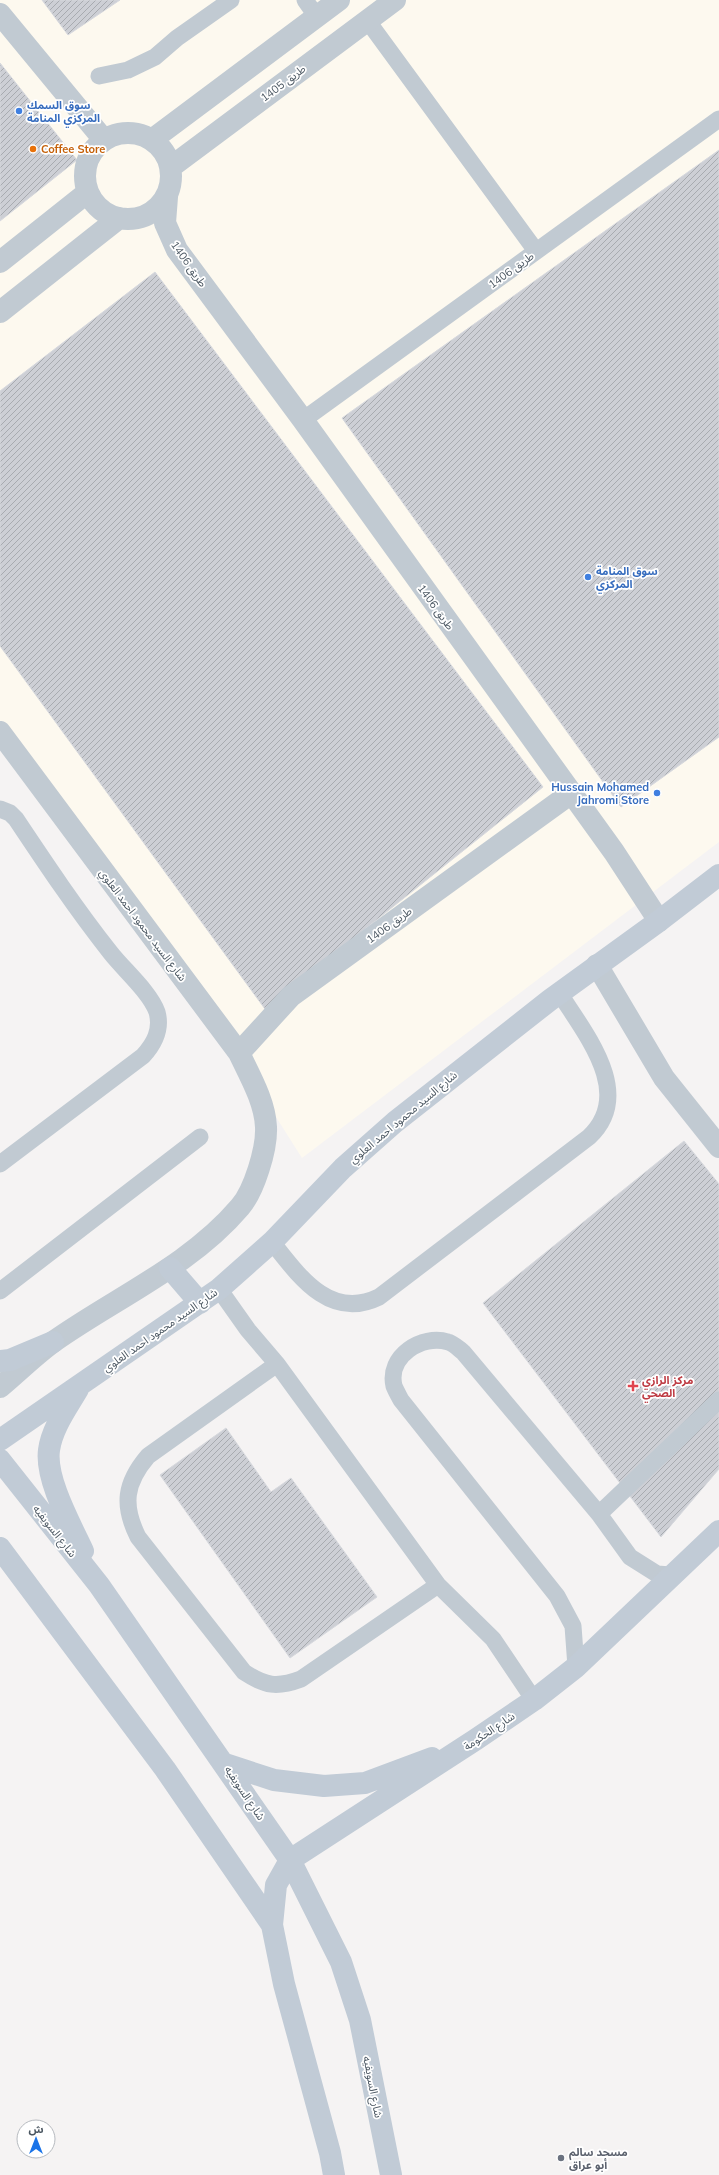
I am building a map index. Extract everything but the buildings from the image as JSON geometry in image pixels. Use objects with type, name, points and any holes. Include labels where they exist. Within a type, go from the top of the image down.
[{"type":"street","points":[[153,139],[311,8],[339,0]]},
{"type":"street","name":"طريق 1405","points":[[171,167],[395,0]]},
{"type":"street","points":[[0,14],[104,140]]},
{"type":"street","points":[[120,133],[137,133],[153,139],[167,156],[171,167],[171,182],[167,197],[155,211],[137,218],[118,218],[100,209],[88,192],[84,178],[86,163],[93,150],[104,140],[120,133]]},
{"type":"street","points":[[0,262],[88,192]]},
{"type":"street","name":"طريق 1406","points":[[167,197],[165,223],[177,250],[303,420],[570,794],[614,852],[659,921]]},
{"type":"street","points":[[0,312],[118,218]]},
{"type":"street","name":"شارع السيد محمود احمد العلوي","points":[[0,732],[239,1054],[260,1100],[266,1127],[263,1154],[254,1180],[241,1206],[214,1232],[170,1268],[53,1342],[0,1387]]},
{"type":"street","name":"طريق 1406","points":[[239,1054],[291,996],[570,794]]},
{"type":"street","name":"شارع السيد محمود احمد العلوي","points":[[0,1440],[219,1289],[272,1242],[343,1168],[395,1122],[550,1000],[659,921],[719,875]]},
{"type":"street","points":[[597,966],[664,1078],[719,1146]]},
{"type":"street","points":[[170,1268],[200,1303]]},
{"type":"street","points":[[0,1361],[10,1360],[53,1342]]},
{"type":"street","points":[[81,1384],[56,1427],[49,1451],[52,1478],[61,1503],[99,1585]]},
{"type":"street","name":"شارع السويفيه","points":[[0,1460],[99,1585],[225,1764],[290,1860],[341,1962],[360,2020],[391,2175]]},
{"type":"street","name":"شارع الحكومة","points":[[272,1925],[276,1885],[290,1860],[534,1700],[576,1667],[671,1576],[717,1538]]},
{"type":"street","points":[[0,1548],[165,1769],[272,1925],[284,1984],[330,2152],[334,2175]]},
{"type":"street","points":[[0,1575],[40,1602]]},
{"type":"street","points":[[225,1764],[274,1780],[324,1786],[365,1783],[475,1740]]},
{"type":"lane","points":[[99,76],[128,70],[155,57],[178,38],[231,0]]},
{"type":"lane","points":[[367,20],[536,251]]},
{"type":"lane","name":"طريق 1406","points":[[303,420],[719,120]]},
{"type":"lane","points":[[0,809],[10,813],[16,819],[57,880],[101,940],[148,997],[156,1012],[158,1028],[154,1044],[143,1056],[0,1164]]},
{"type":"lane","points":[[272,1242],[302,1280],[324,1296],[357,1305],[368,1303],[380,1298],[589,1137],[598,1129],[606,1114],[609,1098],[608,1082],[586,1035],[560,994]]},
{"type":"lane","points":[[0,1291],[200,1137]]},
{"type":"lane","points":[[219,1289],[248,1330],[277,1364],[438,1585],[493,1639],[534,1700]]},
{"type":"lane","points":[[576,1667],[573,1626],[557,1596],[401,1400],[394,1386],[394,1380],[395,1369],[403,1354],[416,1343],[433,1339],[450,1342],[463,1352],[599,1514],[630,1557],[656,1574],[671,1576]]},
{"type":"lane","points":[[277,1364],[148,1456],[137,1469],[129,1486],[127,1503],[130,1521],[138,1537],[244,1672],[257,1680],[271,1685],[287,1684],[301,1679],[438,1585]]},
{"type":"lane","points":[[599,1514],[719,1400]]},
{"type":"shaded area","points":[[0,0],[719,0],[719,842],[302,1158],[236,1054],[0,743]]},
{"type":"place","name":"سوق السمك المركزي المنامة","points":[[19,111]]},
{"type":"place","name":"Coffee Store","points":[[33,149]]},
{"type":"place","name":"سوق المنامة المركزي","points":[[588,577]]},
{"type":"place","name":"Hussain Mohamed Jahromi Store","points":[[657,793]]},
{"type":"place","name":"مركز الرازي الصحي","points":[[633,1386]]},
{"type":"place","name":"مسجد سالم أبو عراق","points":[[561,2158]]}]
